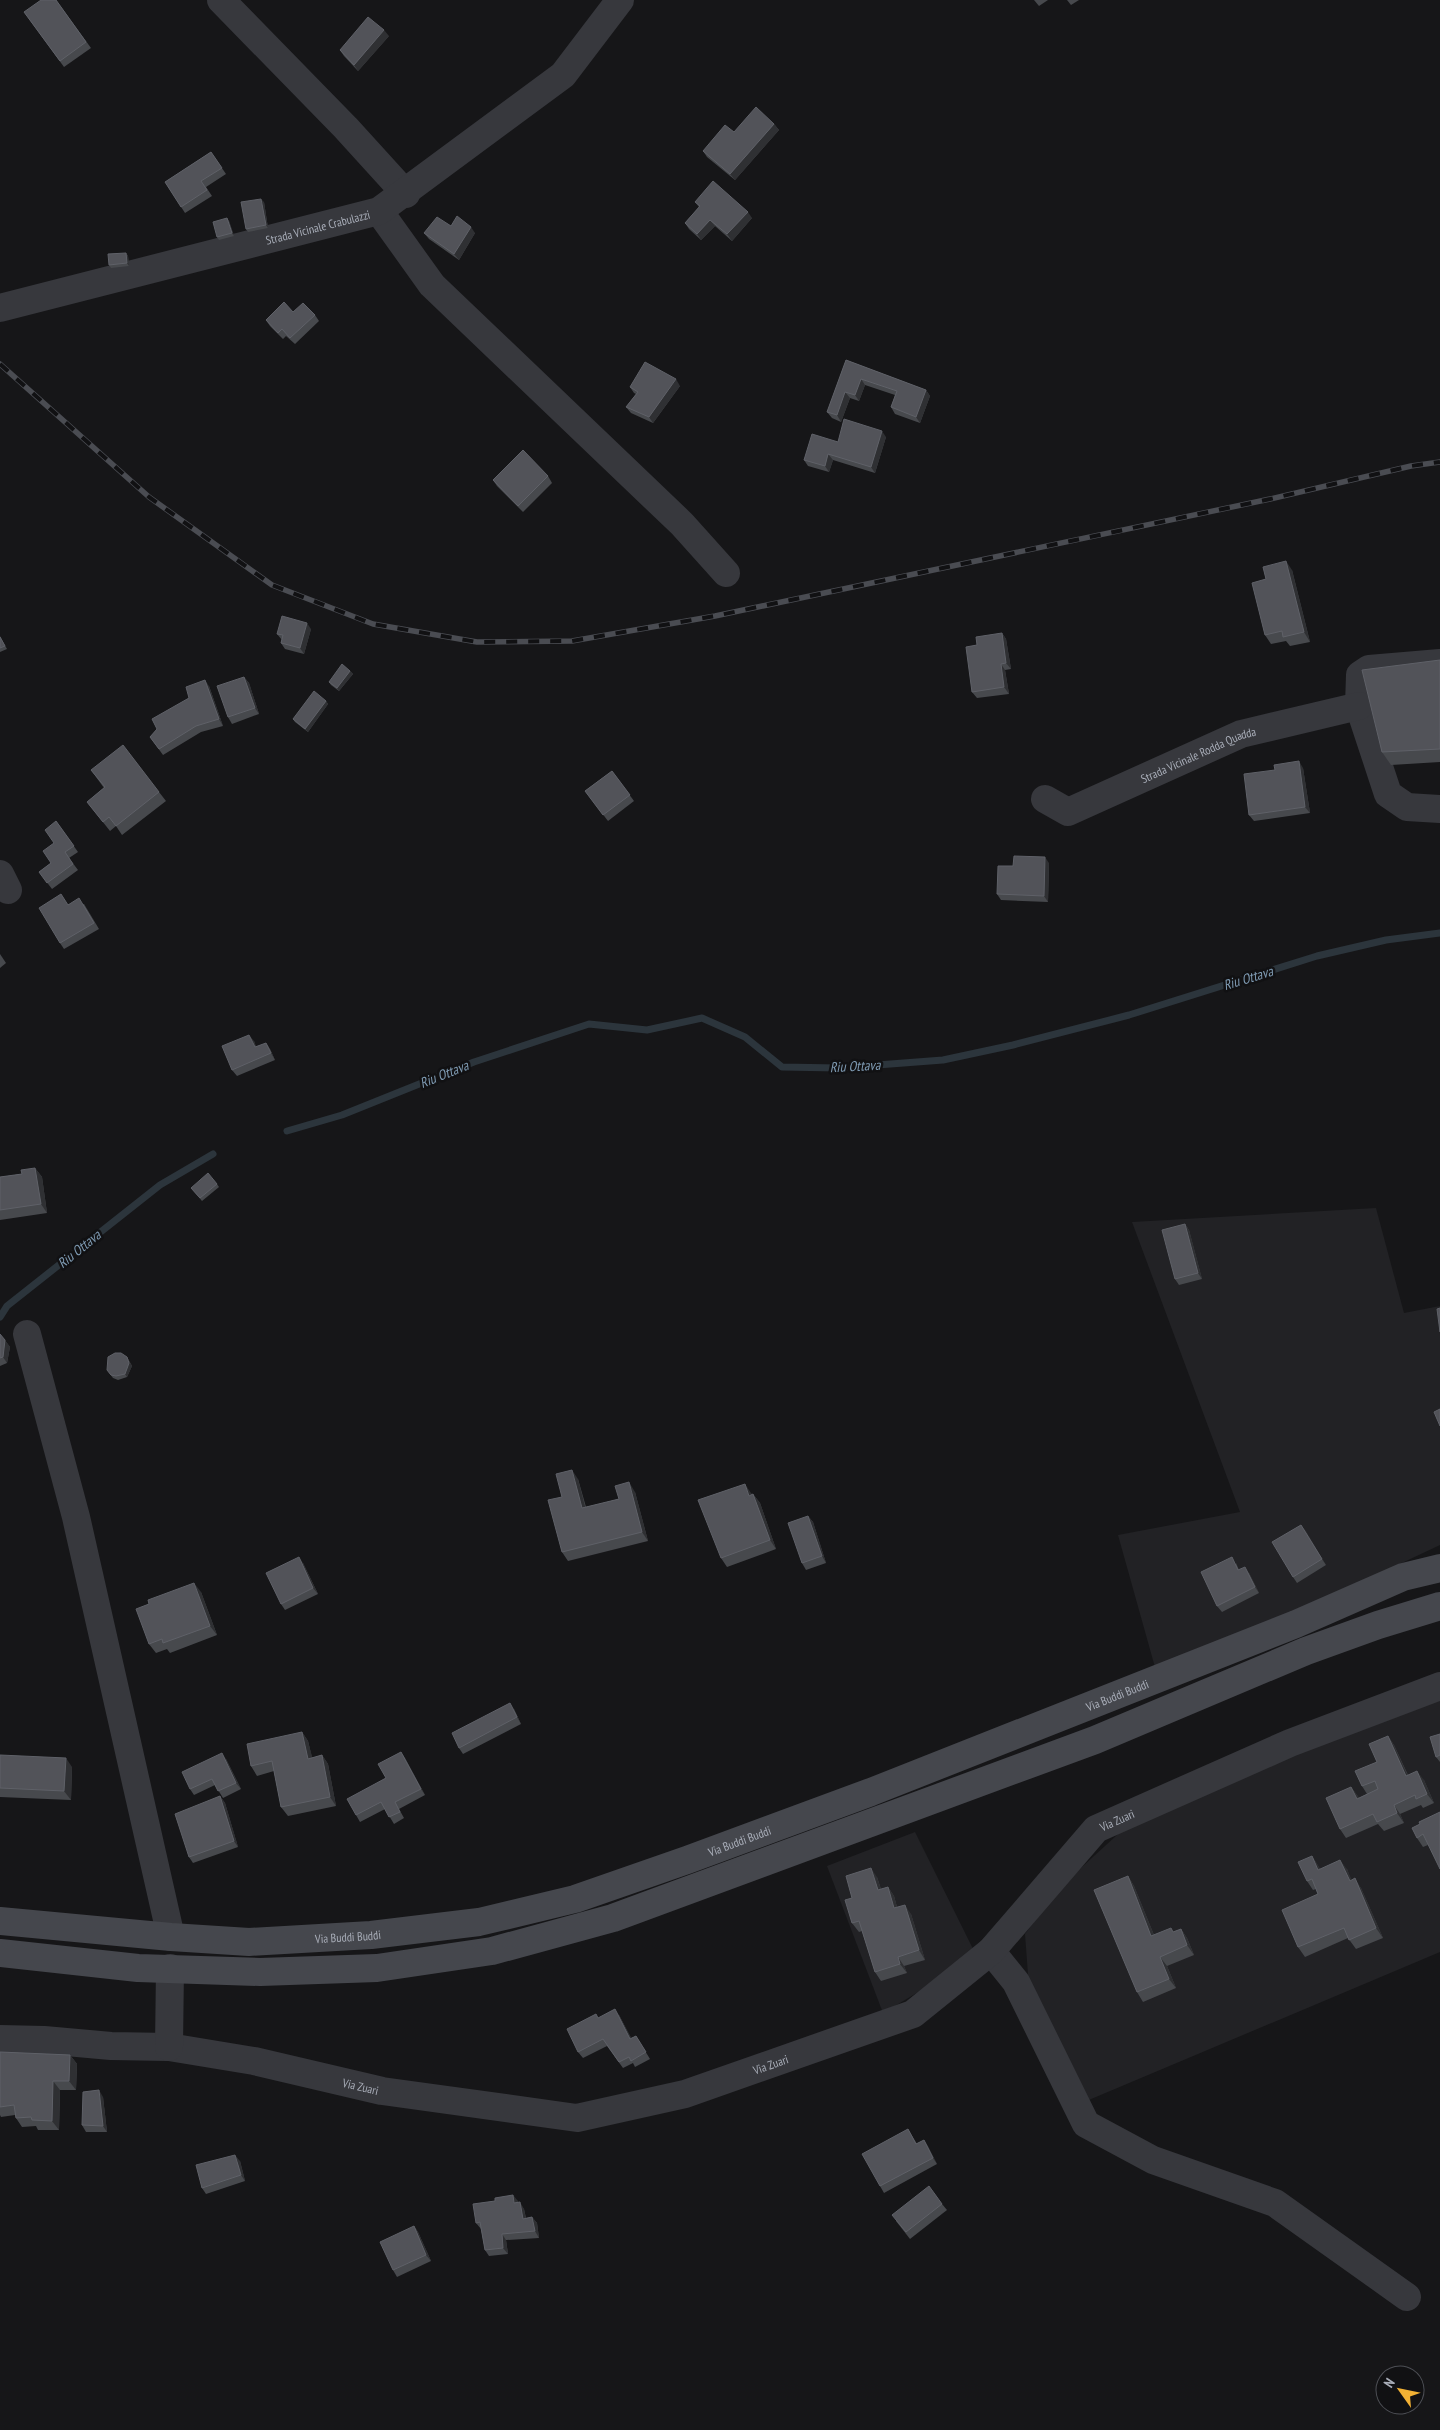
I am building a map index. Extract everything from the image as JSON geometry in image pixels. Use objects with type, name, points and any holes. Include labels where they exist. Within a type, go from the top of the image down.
[{"type":"main road","name":"Via Buddi Buddi","points":[[0,1921],[171,1937],[249,1942],[371,1935],[479,1922],[575,1899],[872,1792],[1296,1624],[1403,1577],[1440,1568]]},
{"type":"main road","points":[[0,1953],[138,1968],[260,1972],[377,1968],[492,1951],[613,1918],[1095,1740],[1306,1651],[1378,1625],[1440,1606]]},
{"type":"street","points":[[221,0],[346,128],[406,194]]},
{"type":"street","name":"Strada Vicinale Crabulazzi","points":[[0,308],[379,211],[406,194],[563,75],[620,0]]},
{"type":"street","points":[[379,211],[432,285],[682,524],[726,573]]},
{"type":"street","points":[[1440,663],[1369,668],[1360,675],[1359,706],[1388,794],[1407,807],[1440,809]]},
{"type":"street","name":"Strada Vicinale Rodda Quadda","points":[[1045,799],[1068,812],[1241,734],[1359,706]]},
{"type":"street","points":[[27,1334],[76,1517],[171,1937]]},
{"type":"street","name":"Via Zuari","points":[[0,2039],[44,2040],[110,2046],[169,2047],[254,2061],[382,2091],[577,2118],[685,2094],[913,2014],[990,1950],[1096,1829],[1290,1743],[1440,1686]]},
{"type":"street","points":[[990,1950],[1016,1982],[1086,2124],[1153,2160],[1275,2203],[1407,2297]]},
{"type":"street","points":[[169,2047],[170,1968]]},
{"type":"shaded area","points":[[1376,1208],[1404,1313],[1440,1306],[1440,1545],[1158,1678],[1118,1535],[1240,1512],[1132,1222]]},
{"type":"shaded area","points":[[1440,1691],[1440,1952],[1084,2102],[1029,1988],[1025,1934],[1060,1887],[1139,1815]]},
{"type":"shaded area","points":[[915,1832],[977,1957],[883,2013],[827,1866]]},
{"type":"building","points":[[41,0],[56,0],[86,42],[60,61],[24,12]]},
{"type":"building","points":[[368,17],[384,30],[354,65],[340,50]]},
{"type":"building","points":[[756,107],[774,124],[730,174],[703,151],[725,125],[734,132]]},
{"type":"building","points":[[211,152],[222,168],[201,181],[207,190],[181,207],[165,182]]},
{"type":"building","points":[[713,181],[748,212],[727,234],[710,220],[697,234],[685,223],[700,206],[695,202]]},
{"type":"building","points":[[261,199],[266,225],[246,229],[241,202]]},
{"type":"building","points":[[457,216],[471,227],[454,254],[424,233],[437,217],[451,226]]},
{"type":"building","points":[[227,218],[232,233],[217,237],[213,222]]},
{"type":"building","points":[[126,253],[127,263],[109,265],[108,254]]},
{"type":"building","points":[[284,302],[293,312],[303,303],[315,315],[290,338],[282,329],[278,333],[266,320]]},
{"type":"building","points":[[846,360],[926,390],[916,417],[891,407],[897,391],[861,379],[855,395],[845,392],[837,415],[827,412]]},
{"type":"building","points":[[645,362],[676,379],[649,417],[626,407],[638,392],[630,387]]},
{"type":"building","points":[[844,419],[882,431],[871,467],[828,454],[825,466],[804,460],[812,434],[838,442]]},
{"type":"building","points":[[523,450],[548,476],[518,506],[493,480]]},
{"type":"building","points":[[1286,561],[1304,632],[1283,637],[1282,631],[1265,635],[1252,583],[1266,579],[1263,567]]},
{"type":"building","points":[[282,616],[307,623],[300,648],[281,643],[283,635],[277,634]]},
{"type":"building","points":[[1002,633],[1006,663],[1001,664],[1004,687],[972,692],[966,647],[977,645],[976,637]]},
{"type":"building","points":[[0,637],[5,646],[0,648]]},
{"type":"building","points":[[1440,660],[1440,749],[1382,752],[1362,670]]},
{"type":"building","points":[[342,664],[350,671],[337,688],[329,682]]},
{"type":"building","points":[[244,677],[255,708],[228,717],[217,686]]},
{"type":"building","points":[[205,680],[219,719],[196,726],[159,749],[150,737],[157,729],[152,719],[189,698],[186,687]]},
{"type":"building","points":[[314,691],[326,701],[305,729],[293,719]]},
{"type":"building","points":[[123,745],[159,792],[116,826],[109,817],[103,822],[87,802],[105,787],[91,770]]},
{"type":"building","points":[[1299,761],[1305,807],[1249,815],[1244,774],[1275,770],[1274,765]]},
{"type":"building","points":[[612,771],[630,795],[603,815],[585,791]]},
{"type":"building","points":[[56,821],[74,846],[65,852],[73,864],[47,883],[39,872],[51,863],[43,851],[54,843],[45,830]]},
{"type":"building","points":[[1014,856],[1045,857],[1044,896],[997,894],[998,866],[1013,866]]},
{"type":"building","points":[[61,894],[68,905],[79,898],[94,923],[60,943],[39,908]]},
{"type":"building","points":[[249,1035],[255,1047],[266,1043],[271,1053],[232,1070],[222,1046]]},
{"type":"building","points":[[35,1168],[41,1204],[0,1210],[0,1177],[22,1174],[21,1170]]},
{"type":"building","points":[[208,1173],[217,1184],[200,1198],[191,1188]]},
{"type":"building","points":[[1185,1224],[1198,1273],[1175,1279],[1162,1230]]},
{"type":"building","points":[[1440,1308],[1440,1332],[1437,1309]]},
{"type":"building","points":[[0,1334],[5,1340],[3,1357],[0,1358]]},
{"type":"building","points":[[115,1353],[121,1353],[127,1357],[129,1363],[125,1374],[111,1375],[107,1370],[108,1357]]},
{"type":"building","points":[[1440,1409],[1440,1426],[1434,1412]]},
{"type":"building","points":[[572,1470],[582,1508],[619,1499],[615,1486],[629,1482],[642,1532],[562,1552],[548,1500],[562,1497],[556,1474]]},
{"type":"building","points":[[745,1484],[749,1496],[753,1494],[770,1540],[721,1558],[698,1500]]},
{"type":"building","points":[[808,1516],[822,1556],[802,1563],[788,1523]]},
{"type":"building","points":[[1301,1525],[1322,1559],[1293,1577],[1272,1542]]},
{"type":"building","points":[[299,1557],[313,1588],[281,1604],[266,1573]]},
{"type":"building","points":[[1232,1557],[1238,1570],[1245,1567],[1255,1587],[1217,1606],[1201,1572]]},
{"type":"building","points":[[194,1583],[210,1626],[163,1643],[162,1639],[149,1644],[136,1609],[149,1604],[148,1600]]},
{"type":"building","points":[[510,1703],[517,1717],[459,1748],[452,1733]]},
{"type":"building","points":[[302,1732],[308,1759],[322,1755],[330,1797],[281,1807],[272,1761],[251,1766],[247,1744]]},
{"type":"building","points":[[1440,1734],[1440,1755],[1436,1757],[1430,1737]]},
{"type":"building","points":[[1388,1736],[1406,1776],[1417,1771],[1427,1794],[1416,1799],[1415,1795],[1394,1805],[1397,1813],[1377,1822],[1373,1814],[1340,1829],[1326,1798],[1351,1787],[1357,1799],[1378,1789],[1375,1781],[1362,1786],[1355,1771],[1377,1762],[1369,1744]]},
{"type":"building","points":[[401,1752],[421,1789],[395,1802],[400,1812],[389,1817],[381,1802],[356,1815],[347,1799],[386,1778],[378,1764]]},
{"type":"building","points":[[222,1753],[236,1783],[218,1791],[212,1779],[190,1789],[182,1772]]},
{"type":"building","points":[[0,1755],[66,1758],[64,1791],[0,1788]]},
{"type":"building","points":[[220,1796],[234,1841],[189,1857],[175,1814]]},
{"type":"building","points":[[1440,1812],[1440,1869],[1423,1834],[1417,1838],[1412,1828],[1420,1824],[1419,1822]]},
{"type":"building","points":[[1312,1856],[1318,1870],[1340,1860],[1350,1881],[1355,1878],[1376,1928],[1349,1940],[1344,1928],[1298,1947],[1282,1910],[1318,1894],[1312,1879],[1307,1881],[1298,1862]]},
{"type":"building","points":[[871,1868],[878,1890],[888,1887],[894,1908],[905,1905],[919,1950],[898,1957],[900,1964],[875,1972],[859,1921],[852,1923],[845,1900],[852,1898],[846,1876]]},
{"type":"building","points":[[1128,1876],[1151,1936],[1171,1928],[1173,1932],[1181,1929],[1187,1945],[1160,1957],[1169,1979],[1137,1992],[1094,1890]]},
{"type":"building","points":[[615,2009],[630,2039],[636,2036],[646,2052],[631,2061],[629,2057],[619,2062],[603,2039],[578,2052],[567,2029],[596,2014],[598,2018]]},
{"type":"building","points":[[0,2052],[70,2055],[69,2081],[53,2081],[52,2121],[32,2120],[31,2117],[16,2118],[14,2105],[0,2107]]},
{"type":"building","points":[[99,2090],[103,2126],[82,2125],[83,2092]]},
{"type":"building","points":[[908,2129],[916,2144],[924,2140],[933,2158],[880,2186],[862,2154]]},
{"type":"building","points":[[235,2155],[241,2175],[202,2188],[196,2165]]},
{"type":"building","points":[[929,2186],[942,2204],[906,2232],[892,2215]]},
{"type":"building","points":[[513,2195],[514,2203],[520,2202],[523,2219],[532,2217],[535,2231],[502,2234],[503,2248],[485,2250],[480,2222],[476,2223],[473,2204],[495,2201],[495,2198]]},
{"type":"building","points":[[414,2226],[426,2255],[393,2270],[380,2242]]},
{"type":"waterway","name":"Riu Ottava","points":[[287,1131],[342,1115],[474,1062],[589,1024],[647,1030],[702,1018],[745,1037],[782,1067],[838,1068],[943,1060],[1013,1045],[1129,1015],[1317,956],[1386,940],[1440,933]]},
{"type":"waterway","name":"Riu Ottava","points":[[0,1317],[7,1306],[160,1185],[213,1154]]},
{"type":"railway","points":[[0,364],[149,497],[272,585],[373,624],[477,642],[572,641],[715,616],[1270,499],[1411,466],[1440,462]]}]
